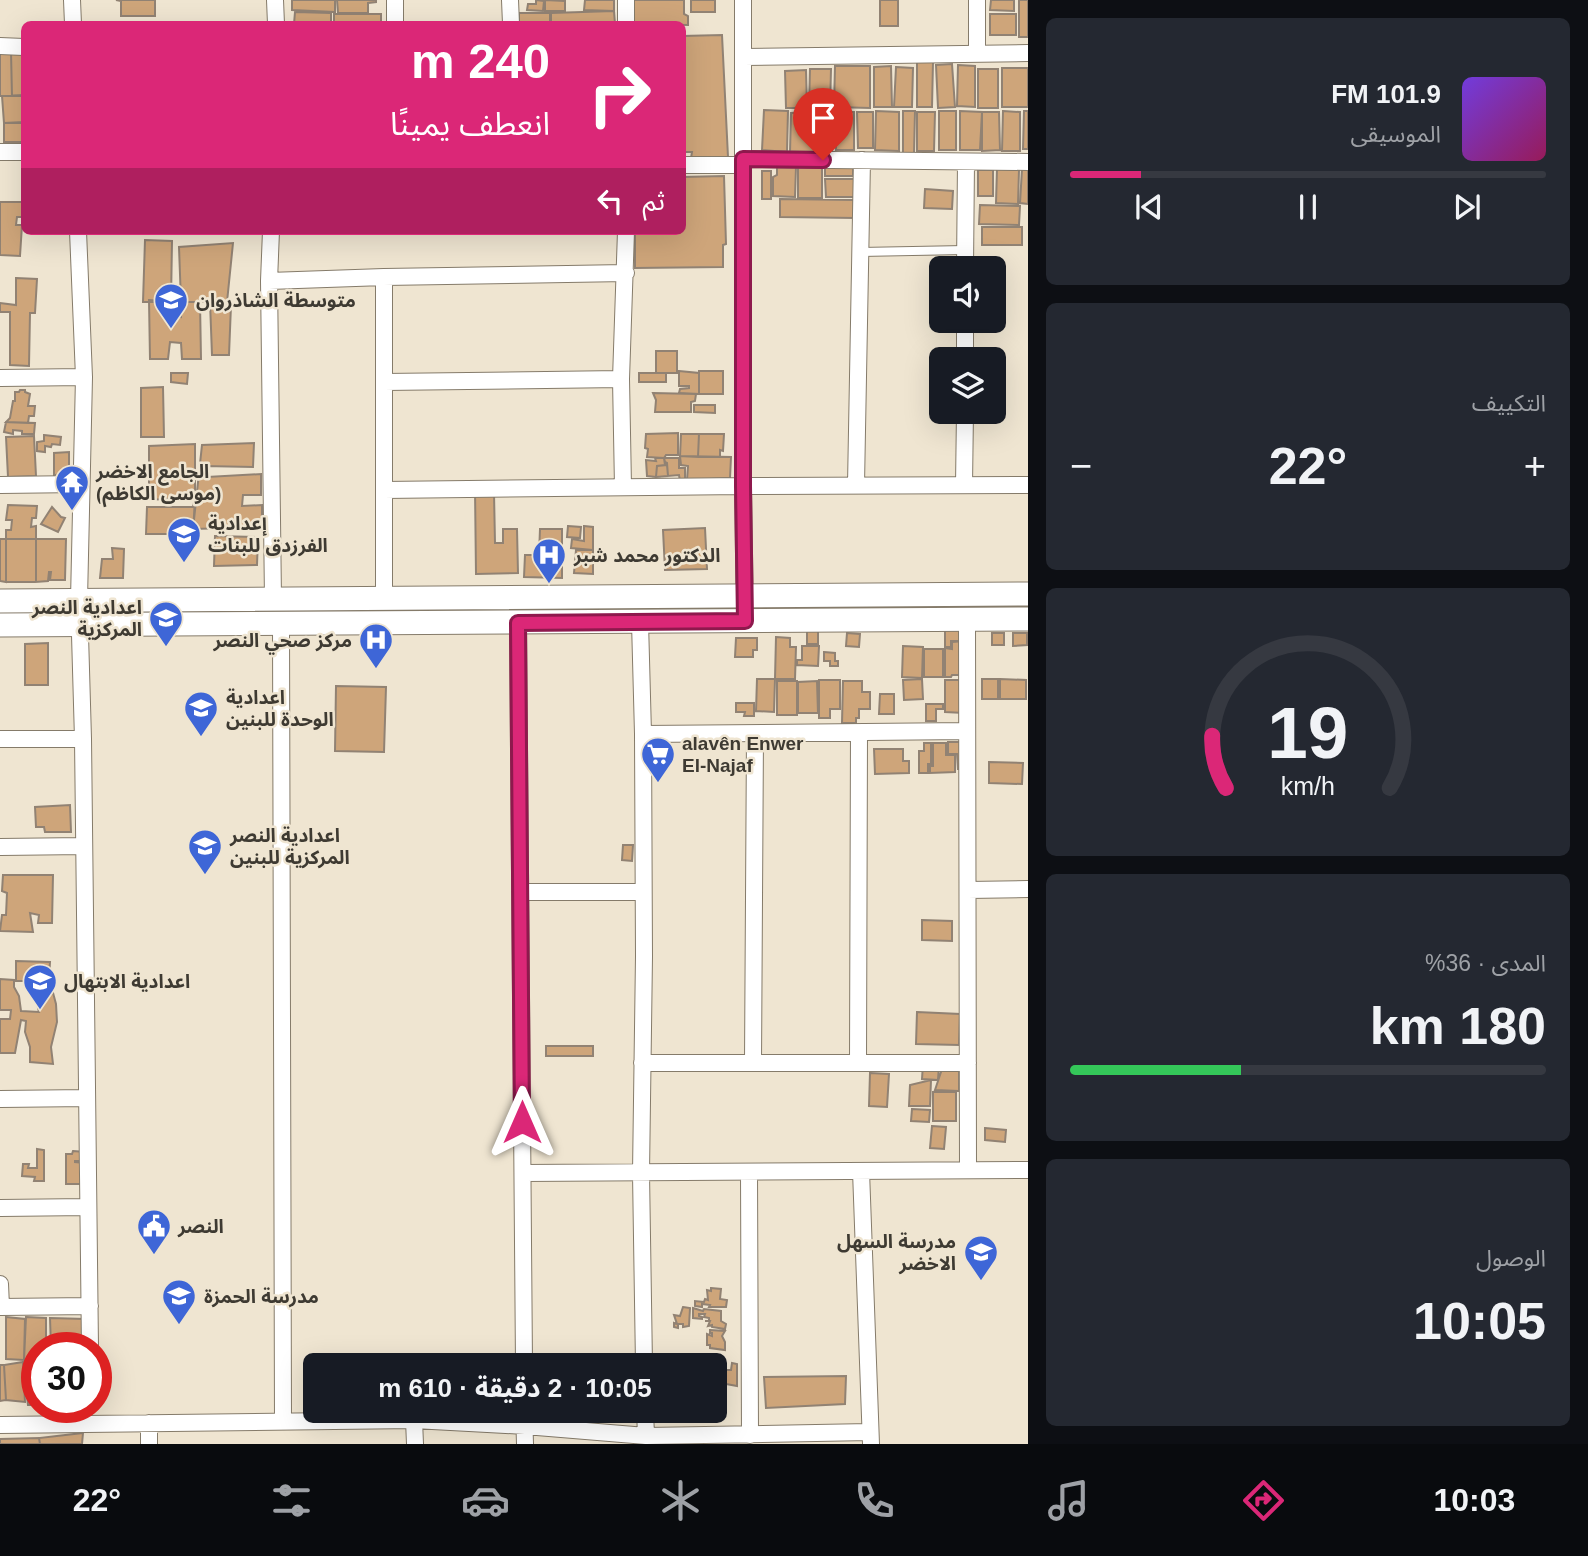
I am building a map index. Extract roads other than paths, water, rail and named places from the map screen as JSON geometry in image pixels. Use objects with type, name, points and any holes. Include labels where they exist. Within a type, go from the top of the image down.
[{"type":"street","points":[[72,0],[73,21]]},
{"type":"street","points":[[275,0],[276,21]]},
{"type":"street","points":[[395,0],[395,21]]},
{"type":"street","points":[[510,0],[511,21]]},
{"type":"street","points":[[626,0],[626,21]]},
{"type":"street","points":[[743,0],[744,597],[756,621]]},
{"type":"street","points":[[977,0],[977,53]]},
{"type":"street","points":[[0,46],[21,47]]},
{"type":"street","points":[[744,57],[1028,53]]},
{"type":"street","points":[[0,152],[21,152]]},
{"type":"street","points":[[856,485],[862,160]]},
{"type":"street","points":[[686,165],[862,160],[1028,162]]},
{"type":"street","points":[[965,162],[965,256]]},
{"type":"street","points":[[78,235],[84,377],[79,600],[90,1332]]},
{"type":"street","points":[[271,235],[269,281],[273,599]]},
{"type":"street","points":[[623,487],[621,379],[626,235]]},
{"type":"street","points":[[269,281],[626,273]]},
{"type":"street","points":[[384,277],[384,599]]},
{"type":"street","points":[[0,377],[84,377]]},
{"type":"street","points":[[384,382],[621,379]]},
{"type":"street","points":[[964,424],[964,485]]},
{"type":"street","points":[[0,485],[81,484]]},
{"type":"street","points":[[384,490],[1028,485]]},
{"type":"street","points":[[0,601],[1028,594]]},
{"type":"street","points":[[706,597],[714,609],[709,622]]},
{"type":"street","points":[[756,621],[762,615],[763,603],[769,597]]},
{"type":"street","points":[[47,600],[54,612],[47,625]]},
{"type":"street","points":[[116,600],[110,605],[109,612],[116,625]]},
{"type":"street","points":[[0,625],[1028,619]]},
{"type":"street","points":[[967,620],[968,1171]]},
{"type":"street","points":[[639,622],[643,734],[641,1173],[644,1353]]},
{"type":"street","points":[[518,623],[524,1353]]},
{"type":"street","points":[[281,624],[283,1422]]},
{"type":"street","points":[[643,734],[967,731]]},
{"type":"street","points":[[858,1063],[859,733]]},
{"type":"street","points":[[753,1063],[754,734]]},
{"type":"street","points":[[0,739],[83,739]]},
{"type":"street","points":[[0,847],[84,846]]},
{"type":"street","points":[[968,890],[1028,890]]},
{"type":"street","points":[[520,892],[643,892]]},
{"type":"street","points":[[642,1063],[968,1063]]},
{"type":"street","points":[[0,1098],[87,1098]]},
{"type":"street","points":[[523,1174],[1028,1170]]},
{"type":"street","points":[[559,1423],[646,1436],[870,1438],[861,1171]]},
{"type":"street","points":[[749,1172],[750,1435]]},
{"type":"street","points":[[0,1208],[88,1207]]},
{"type":"street","points":[[0,1284],[1,1307],[90,1306]]},
{"type":"street","points":[[0,1425],[303,1422]]},
{"type":"street","points":[[149,1423],[149,1444]]},
{"type":"street","points":[[414,1423],[415,1444]]},
{"type":"street","points":[[525,1423],[525,1444]]},
{"type":"street","points":[[646,1423],[646,1436]]},
{"type":"lane","points":[[860,252],[965,250]]},
{"type":"place","name":"متوسطة الشاذروان","points":[[171,330]]},
{"type":"place","name":"الجامع الاخضر (موسى الكاظم)","points":[[72,512]]},
{"type":"place","name":"إعدادية الفرزدق للبنات","points":[[184,564]]},
{"type":"place","name":"الدكتور محمد شبر","points":[[549,585]]},
{"type":"place","name":"اعدادية النصر المركزية","points":[[166,648]]},
{"type":"place","name":"مركز صحي النصر","points":[[376,670]]},
{"type":"place","name":"اعدادية الوحدة للبنين","points":[[201,738]]},
{"type":"place","name":"alavên Enwer El-Najaf","points":[[658,784]]},
{"type":"place","name":"اعدادية النصر المركزية للبنين","points":[[205,876]]},
{"type":"place","name":"اعدادية الابتهال","points":[[40,1011]]},
{"type":"place","name":"النصر","points":[[154,1256]]},
{"type":"place","name":"مدرسة السهل الاخضر","points":[[981,1282]]},
{"type":"place","name":"مدرسة الحمزة","points":[[179,1326]]}]
